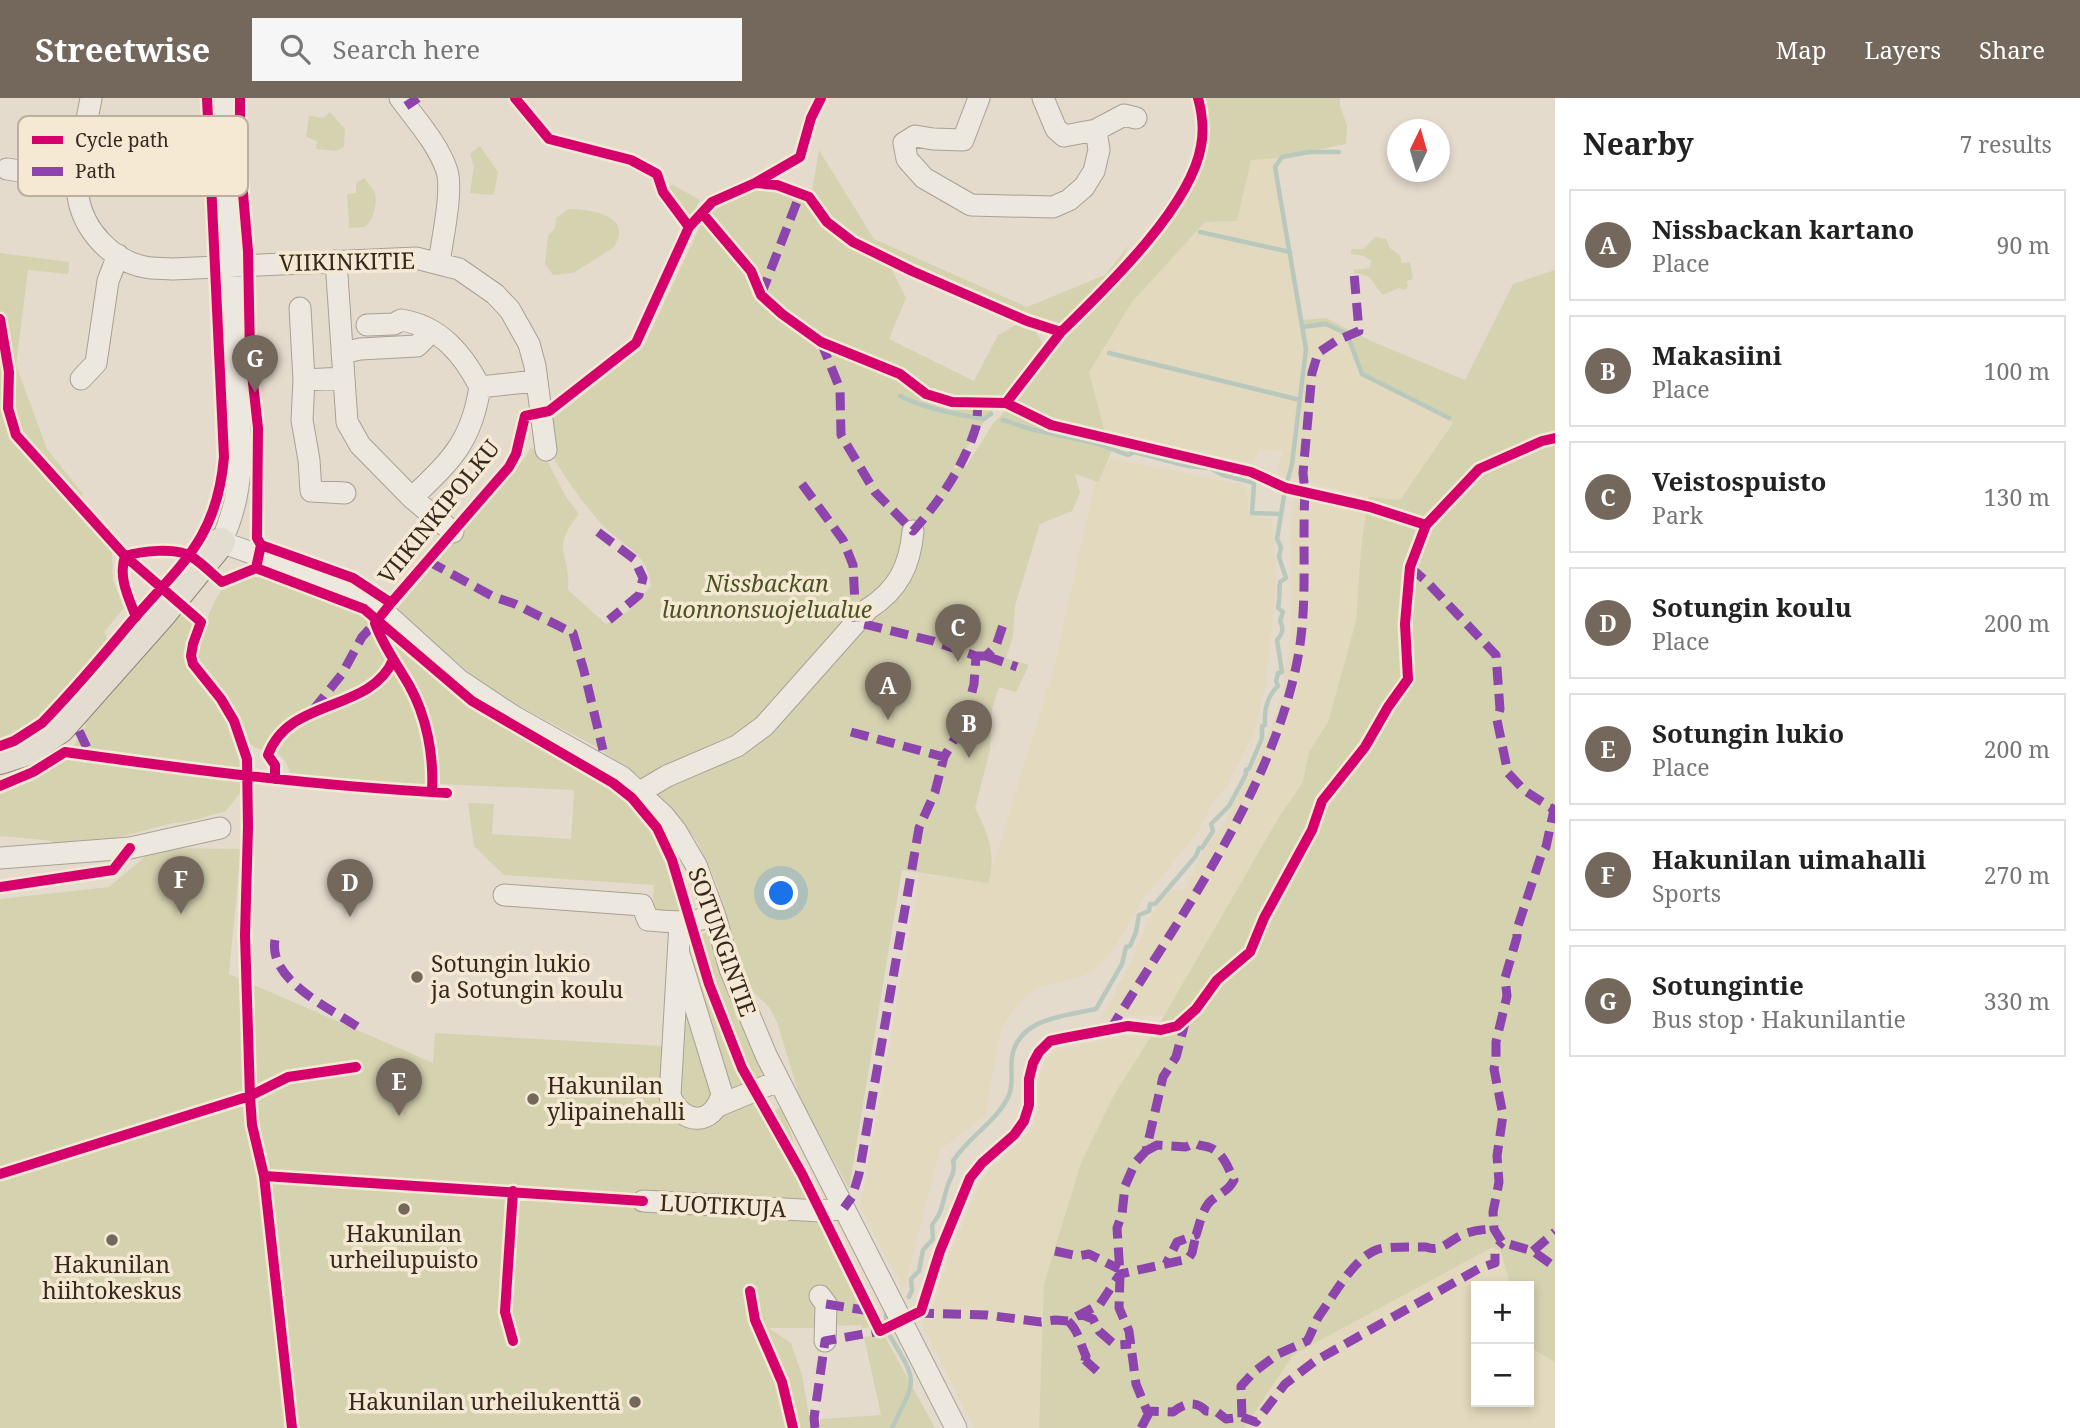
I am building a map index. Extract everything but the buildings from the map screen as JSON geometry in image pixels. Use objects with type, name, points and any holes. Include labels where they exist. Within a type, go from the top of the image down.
[{"type":"main road","points":[[0,760],[28,751],[60,729],[162,614],[221,542]]},
{"type":"street","points":[[88,116],[91,98]]},
{"type":"street","points":[[225,98],[226,116]]},
{"type":"street","points":[[400,98],[435,146],[447,173],[449,186],[439,263]]},
{"type":"street","points":[[979,98],[963,140],[915,136],[904,143],[907,159],[924,178],[971,205],[1053,207],[1069,200],[1084,187],[1094,171],[1099,150],[1096,130]]},
{"type":"street","points":[[1043,98],[1056,129],[1064,136],[1096,130],[1124,115],[1136,118]]},
{"type":"street","points":[[7,169],[18,171]]},
{"type":"street","points":[[78,196],[94,235],[118,255],[108,281],[96,363],[81,379]]},
{"type":"street","points":[[221,542],[237,499],[241,452],[229,196]]},
{"type":"street","name":"VIIKINKITIE","points":[[118,255],[146,267],[173,269],[416,258],[459,269],[495,293],[510,310],[529,344],[546,450]]},
{"type":"street","points":[[335,261],[347,422],[360,445],[412,498],[453,532]]},
{"type":"street","points":[[300,308],[304,380],[302,420],[311,491],[345,493]]},
{"type":"street","points":[[368,325],[394,324],[401,320],[428,327],[455,346],[480,387],[477,408],[456,453],[412,498]]},
{"type":"street","points":[[342,353],[360,349],[417,346],[432,331]]},
{"type":"street","points":[[304,380],[344,377]]},
{"type":"street","points":[[480,387],[537,381]]},
{"type":"street","points":[[640,792],[667,776],[737,746],[764,726],[868,609],[885,598],[903,572],[911,554],[912,531]]},
{"type":"street","name":"SOTUNGINTIE","points":[[221,542],[344,586],[371,600],[438,663],[475,691],[513,716],[622,777],[664,816],[685,845],[700,876],[715,916],[730,970],[778,1081],[956,1428]]},
{"type":"street","points":[[0,858],[130,848],[220,828]]},
{"type":"street","points":[[504,895],[642,905],[648,919],[680,923],[715,916]]},
{"type":"street","points":[[679,954],[722,1094],[718,1106],[710,1115],[697,1118],[686,1117],[675,1108],[670,1096],[680,923]]},
{"type":"street","points":[[718,1106],[778,1081]]},
{"type":"street","name":"LUOTIKUJA","points":[[643,1201],[809,1211],[844,1208]]},
{"type":"street","points":[[820,1296],[826,1304],[825,1341]]},
{"type":"shaded area","points":[[1277,158],[1275,167],[1302,326],[1326,324],[1347,334],[1362,374],[1449,418],[1453,423],[1400,501],[1368,497],[1277,474],[1283,451],[1260,450],[1251,466],[1105,433],[1089,372],[1132,302],[1205,222],[1237,221],[1251,160]]},
{"type":"shaded area","points":[[1110,458],[1244,485],[1249,496],[1248,515],[1272,519],[1276,580],[1265,687],[1254,735],[1197,833],[1143,899],[1113,951],[1093,971],[1078,978],[1039,987],[1025,997],[1012,1012],[1002,1029],[986,1115],[940,1150],[904,1289],[860,1208],[920,874],[988,882],[1054,668],[1093,491]]},
{"type":"shaded area","points":[[1294,497],[1366,512],[1356,621],[1328,722],[1309,752],[1303,782],[1279,817],[1164,1016],[1101,1019],[1149,919],[1171,891],[1185,890],[1199,858],[1220,829],[1255,764],[1274,719],[1281,698],[1289,652],[1292,599],[1289,535]]},
{"type":"shaded area","points":[[1125,1036],[1152,1036],[1114,1095],[1044,1284],[1039,1428],[974,1428],[920,1321],[929,1317],[950,1255],[978,1187],[990,1170],[1021,1142],[1033,1126],[1039,1106],[1039,1080],[1047,1059],[1055,1050]]},
{"type":"shaded area","points":[[1491,1248],[1500,1250],[1509,1281],[1471,1281],[1471,1407],[1534,1407],[1534,1349],[1555,1362],[1555,1428],[1244,1428],[1293,1355]]},
{"type":"green space","points":[[1202,98],[1340,98],[1347,125],[1346,144],[1277,158],[1251,160],[1237,221],[1205,222],[1132,302],[1089,372],[1105,433],[1053,421],[1014,403],[1066,334],[1139,257],[1164,228],[1184,198],[1199,166],[1206,133]]},
{"type":"green space","points":[[330,112],[345,129],[344,147],[336,151],[316,149],[317,141],[306,137],[309,116],[323,118]]},
{"type":"green space","points":[[480,146],[498,172],[494,194],[491,195],[470,193],[474,166],[470,154]]},
{"type":"green space","points":[[819,150],[874,239],[1027,307],[1105,275],[1129,245],[1112,279],[1067,323],[1042,323],[854,238],[829,220],[811,196]]},
{"type":"green space","points":[[364,178],[375,193],[374,212],[365,227],[349,228],[347,194],[356,193],[356,183]]},
{"type":"green space","points":[[673,185],[700,200],[688,216],[668,191],[669,186]]},
{"type":"green space","name":"Nissbackan luonnonsuojelualue","points":[[755,187],[776,190],[807,202],[824,226],[891,268],[906,298],[889,339],[974,381],[998,335],[1016,325],[1036,332],[1044,345],[985,420],[953,469],[967,465],[992,425],[1007,409],[1048,429],[1114,446],[1098,482],[1075,474],[1080,493],[1072,511],[1040,524],[1015,606],[1013,636],[1006,658],[1029,665],[1016,692],[999,687],[992,709],[990,750],[975,808],[990,844],[992,863],[988,883],[902,870],[849,1189],[801,1101],[777,1022],[769,1007],[749,988],[716,882],[697,841],[643,779],[595,746],[490,691],[396,610],[531,448],[542,451],[565,495],[579,514],[570,526],[563,544],[568,590],[606,624],[630,610],[651,586],[642,560],[595,517],[559,467],[550,449],[550,421],[644,346],[704,218],[713,208]]},
{"type":"green space","points":[[568,209],[587,210],[607,216],[619,228],[619,237],[613,248],[573,273],[553,275],[545,264],[548,236],[555,228],[556,218]]},
{"type":"green space","points":[[1375,237],[1386,239],[1390,248],[1400,256],[1402,263],[1410,262],[1413,279],[1407,281],[1405,290],[1399,288],[1383,295],[1369,277],[1354,273],[1353,270],[1369,268],[1372,261],[1364,256],[1351,254],[1351,249],[1364,249]]},
{"type":"green space","points":[[0,253],[69,262],[68,274],[28,270],[16,365],[47,449],[83,494],[70,505],[112,551],[113,580],[124,608],[104,632],[108,640],[59,698],[31,724],[0,741]]},
{"type":"green space","points":[[1555,270],[1555,1362],[1534,1350],[1534,1281],[1509,1281],[1500,1250],[1491,1248],[1293,1355],[1244,1428],[1039,1428],[1044,1284],[1081,1163],[1114,1095],[1164,1016],[1279,817],[1303,782],[1309,752],[1328,722],[1356,621],[1368,497],[1400,500],[1453,423],[1449,418],[1362,374],[1347,334],[1326,324],[1302,327],[1301,320],[1326,318],[1371,341],[1465,380],[1513,284]]},
{"type":"green space","points":[[256,573],[348,606],[369,618],[377,644],[412,700],[424,741],[428,784],[337,780],[290,774],[282,757],[253,746],[245,738],[236,715],[197,662],[197,655],[205,622],[220,592],[232,581]]},
{"type":"green space","points":[[178,609],[195,623],[188,645],[187,662],[233,726],[243,755],[242,771],[80,750],[74,746],[86,726],[82,722]]},
{"type":"green space","points":[[382,630],[469,705],[593,776],[629,801],[653,830],[667,862],[680,904],[679,912],[652,910],[654,885],[504,875],[474,846],[468,803],[494,804],[492,834],[571,839],[574,790],[437,784],[436,751],[425,707],[414,682],[385,640]]},
{"type":"green space","points":[[75,757],[240,779],[244,785],[225,812],[120,837],[72,847],[45,840],[0,836],[0,792],[46,768]]},
{"type":"green space","name":"Hakunilan urheilupuisto","points":[[155,848],[241,849],[229,974],[433,1063],[435,1033],[679,1047],[682,1007],[711,1033],[692,954],[695,953],[724,1034],[753,1100],[810,1203],[872,1327],[862,1328],[861,1325],[769,1328],[791,1343],[802,1375],[811,1428],[797,1428],[786,1381],[765,1328],[753,1327],[762,1346],[762,1356],[777,1380],[788,1428],[0,1428],[0,899],[109,887]]},
{"type":"green space","points":[[709,932],[735,1009],[764,1068],[759,1078],[754,1081],[730,1030],[699,943],[699,938]]},
{"type":"green space","points":[[782,1107],[794,1143],[790,1147],[771,1112]]},
{"type":"green space","points":[[884,1335],[935,1428],[820,1428],[820,1419],[881,1415],[864,1337]]},
{"type":"waterway","points":[[1288,479],[1306,349],[1275,167],[1282,157],[1309,152],[1339,152]]},
{"type":"waterway","points":[[1200,232],[1290,252]]},
{"type":"waterway","points":[[1302,327],[1326,324],[1347,334],[1362,374],[1449,418]]},
{"type":"waterway","points":[[1109,353],[1300,400]]},
{"type":"waterway","points":[[900,396],[930,408],[962,415],[984,419],[991,414]]},
{"type":"waterway","points":[[1003,420],[1030,429],[1095,443],[1128,455],[1134,452],[1188,466],[1210,468],[1223,475],[1254,484],[1252,513],[1281,514]]},
{"type":"waterway","points":[[909,1297],[912,1290],[911,1279],[919,1271],[923,1250],[933,1239],[932,1225],[942,1207],[953,1172],[953,1161],[1004,1105],[1009,1095],[1012,1057],[1016,1044],[1023,1034],[1045,1021],[1096,1009],[1122,964],[1126,947],[1130,946],[1136,932],[1139,915],[1149,911],[1150,904],[1155,904],[1196,856],[1213,831],[1211,824],[1229,806],[1246,770],[1249,769],[1262,738],[1267,704],[1278,686],[1278,673],[1282,672],[1277,640],[1282,631],[1280,621],[1283,612],[1278,608],[1280,582],[1286,578],[1277,539],[1284,496]]},
{"type":"waterway","points":[[886,1313],[886,1320]]},
{"type":"waterway","points":[[890,1336],[906,1364],[911,1382],[910,1390],[892,1428]]},
{"type":"marked path","points":[[406,106],[418,98]]},
{"type":"marked path","points":[[761,295],[800,194]]},
{"type":"marked path","points":[[1110,1030],[1221,851],[1268,755],[1286,707],[1298,657],[1303,616],[1303,473],[1312,373],[1318,353],[1359,331],[1354,273]]},
{"type":"marked path","points":[[821,342],[840,389],[841,435],[875,492],[913,531],[957,471],[976,427],[978,403]]},
{"type":"marked path","points":[[802,484],[843,540],[853,565],[856,622],[933,641],[976,656],[974,684],[964,723],[944,757],[935,792],[919,828],[859,1174],[852,1197],[844,1208]]},
{"type":"marked path","points":[[598,532],[634,559],[643,578],[639,595],[609,620]]},
{"type":"marked path","points":[[428,561],[492,596],[515,604],[573,633],[603,750]]},
{"type":"marked path","points":[[1410,567],[1496,655],[1500,709],[1497,720],[1508,773],[1525,791],[1553,809]]},
{"type":"marked path","points":[[313,710],[342,674],[362,637],[375,623]]},
{"type":"marked path","points":[[976,656],[986,656],[996,646],[1003,625]]},
{"type":"marked path","points":[[986,656],[1017,667]]},
{"type":"marked path","points":[[79,731],[89,752],[95,756]]},
{"type":"marked path","points":[[851,732],[944,757]]},
{"type":"marked path","points":[[1555,805],[1546,847],[1517,929],[1505,978],[1507,996],[1496,1042],[1494,1069],[1503,1115],[1497,1156],[1499,1182],[1493,1212],[1494,1229],[1502,1242],[1533,1251],[1555,1267]]},
{"type":"marked path","points":[[275,940],[275,954],[281,968],[291,980],[317,1002],[358,1027]]},
{"type":"marked path","points":[[1186,1019],[1176,1057],[1163,1077],[1146,1151],[1135,1163],[1125,1186],[1122,1214],[1117,1228],[1119,1308],[1129,1331],[1136,1384],[1147,1411],[1173,1412],[1181,1406],[1194,1404],[1206,1411],[1217,1412],[1226,1419],[1242,1417],[1241,1386],[1255,1371],[1278,1354],[1307,1341],[1319,1316],[1359,1261],[1376,1250],[1439,1248],[1466,1233],[1494,1229]]},
{"type":"marked path","points":[[1146,1151],[1157,1145],[1186,1147],[1195,1143],[1209,1147],[1222,1158],[1234,1180],[1207,1206],[1196,1235],[1177,1242],[1166,1264]]},
{"type":"marked path","points":[[1533,1251],[1555,1232]]},
{"type":"marked path","points":[[916,1313],[986,1315],[1041,1322],[1068,1321],[1100,1304],[1120,1274],[1188,1259],[1196,1235]]},
{"type":"marked path","points":[[1242,1417],[1256,1422],[1285,1384],[1315,1361],[1480,1268],[1495,1263],[1495,1250],[1502,1242]]},
{"type":"marked path","points":[[1055,1251],[1078,1256],[1089,1254],[1119,1269]]},
{"type":"marked path","points":[[826,1304],[870,1311]]},
{"type":"marked path","points":[[1080,1314],[1093,1319],[1099,1331],[1115,1345],[1131,1344]]},
{"type":"marked path","points":[[1068,1321],[1077,1333],[1086,1356],[1084,1365]]},
{"type":"marked path","points":[[815,1428],[814,1418],[825,1341],[880,1331]]},
{"type":"marked path","points":[[1085,1360],[1097,1371]]},
{"type":"marked path","points":[[1141,1428],[1150,1411]]},
{"type":"cycle path","points":[[207,98],[208,116]]},
{"type":"cycle path","points":[[240,98],[240,116]]},
{"type":"cycle path","points":[[515,98],[549,139],[631,160],[657,174],[663,192],[689,227]]},
{"type":"cycle path","name":"VIIKINKIPOLKU","points":[[391,603],[509,467],[516,454],[525,416],[549,411],[636,343],[689,227],[712,202],[755,183],[800,157],[811,118],[821,98]]},
{"type":"cycle path","points":[[1061,332],[1144,246],[1181,195],[1194,170],[1201,146],[1202,122],[1198,98]]},
{"type":"cycle path","points":[[755,183],[777,185],[809,197],[827,222],[853,242],[1027,321],[1061,332],[1006,403]]},
{"type":"cycle path","points":[[0,746],[14,741],[42,723],[76,686],[181,566],[205,530],[214,509],[224,457],[212,196]]},
{"type":"cycle path","points":[[243,196],[248,251],[250,356],[258,428],[257,538],[261,545],[256,568]]},
{"type":"cycle path","points":[[702,213],[751,271],[761,295],[782,314],[821,342],[900,374],[926,394],[952,402],[1006,403],[1051,425],[1251,472],[1286,488],[1370,507],[1426,525]]},
{"type":"cycle path","points":[[0,319],[9,372],[8,408],[16,435],[125,556],[201,622],[193,644],[193,664],[221,699],[234,721],[247,759],[245,935],[250,1096],[252,1125],[264,1176],[292,1428]]},
{"type":"cycle path","points":[[136,617],[123,579],[125,556],[159,551],[185,554],[222,582],[256,568],[364,609],[472,701],[613,783],[632,798],[657,828],[672,860],[709,984],[742,1068],[802,1174],[880,1331],[921,1311],[940,1251],[970,1178],[982,1163],[1014,1135],[1024,1121],[1029,1105],[1029,1079],[1039,1052],[1050,1041],[1064,1038],[1128,1026],[1161,1030],[1177,1026],[1196,1009],[1217,980],[1250,952],[1264,918],[1312,830],[1322,801],[1365,747],[1408,679],[1405,624],[1410,567],[1426,525],[1479,469],[1542,441],[1555,438]]},
{"type":"cycle path","name":"VIIKINKIPOLKU","points":[[261,545],[353,578],[391,603],[375,623],[409,685],[425,723],[432,765],[432,792]]},
{"type":"cycle path","points":[[275,779],[275,765],[268,755],[278,736],[311,713],[367,689],[382,677],[393,660]]},
{"type":"cycle path","points":[[0,786],[33,772],[65,752],[255,777],[447,793]]},
{"type":"cycle path","points":[[0,887],[113,870],[130,848]]},
{"type":"cycle path","points":[[0,1174],[250,1096],[288,1077],[356,1067]]},
{"type":"cycle path","points":[[264,1176],[643,1201]]},
{"type":"cycle path","points":[[513,1191],[505,1312],[513,1341]]},
{"type":"cycle path","points":[[750,1291],[755,1320],[782,1382],[793,1428]]},
{"type":"place","name":"Sotungintie","points":[[255,393]]},
{"type":"place","name":"Veistospuisto","points":[[958,662]]},
{"type":"place","name":"Nissbackan kartano","points":[[888,720]]},
{"type":"place","name":"Makasiini","points":[[969,758]]},
{"type":"place","name":"Hakunilan uimahalli","points":[[181,914]]},
{"type":"place","name":"Sotungin koulu","points":[[350,917]]},
{"type":"place","name":"Sotungin lukio ja Sotungin koulu","points":[[417,977]]},
{"type":"place","name":"Hakunilan ylipainehalli","points":[[533,1099]]},
{"type":"place","name":"Sotungin lukio","points":[[399,1116]]},
{"type":"place","name":"Hakunilan urheilupuisto","points":[[404,1209]]},
{"type":"place","name":"Hakunilan hiihtokeskus","points":[[112,1240]]},
{"type":"place","name":"Hakunilan urheilukenttä","points":[[635,1402]]}]
